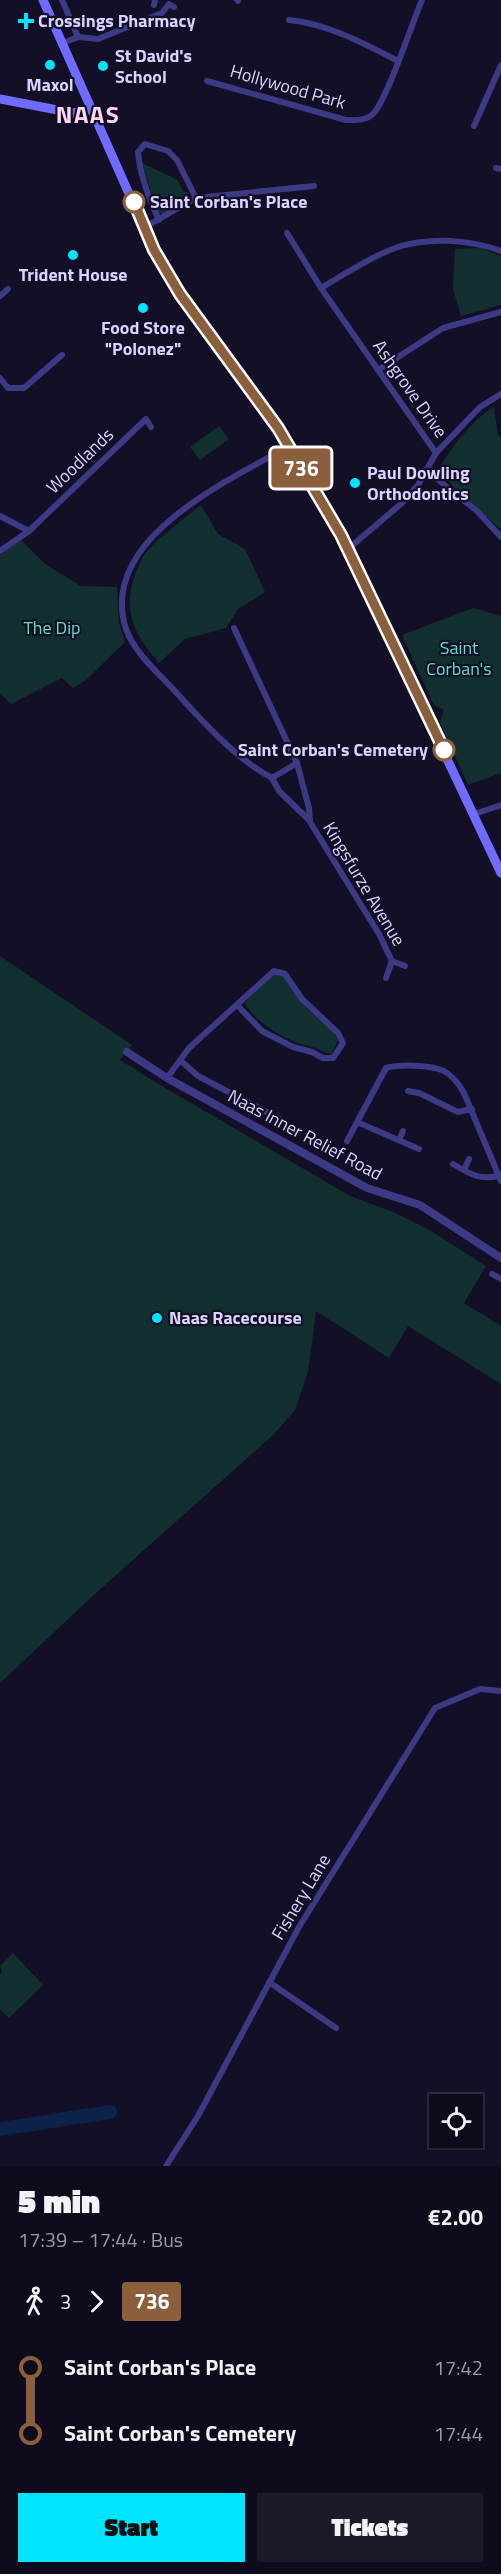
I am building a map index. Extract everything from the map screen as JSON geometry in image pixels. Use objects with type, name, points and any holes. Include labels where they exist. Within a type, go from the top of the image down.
[{"type":"main road","points":[[42,0],[154,250],[185,302],[278,428],[348,549],[501,873]]},
{"type":"main road","points":[[0,99],[73,113],[91,109]]},
{"type":"street","points":[[62,0],[78,37]]},
{"type":"street","name":"Hollywood Park","points":[[207,81],[346,120],[363,120],[374,114],[422,0]]},
{"type":"street","points":[[63,43],[78,37],[98,39],[162,14],[170,3],[174,7]]},
{"type":"street","points":[[288,20],[348,36],[398,61]]},
{"type":"street","points":[[474,126],[501,65]]},
{"type":"street","points":[[159,220],[149,199],[139,160],[138,152],[146,144],[168,151],[177,160],[196,198]]},
{"type":"street","points":[[145,227],[196,198],[314,186]]},
{"type":"street","name":"Ashgrove Drive","points":[[287,233],[321,288],[436,453],[427,471],[402,503],[348,549]]},
{"type":"street","points":[[321,288],[396,248],[437,240],[485,245],[501,251]]},
{"type":"street","points":[[0,296],[8,289]]},
{"type":"street","points":[[378,370],[443,328],[501,312]]},
{"type":"street","points":[[0,378],[8,388],[24,387],[62,355]]},
{"type":"street","points":[[436,453],[480,406],[501,394]]},
{"type":"street","name":"Woodlands","points":[[0,551],[29,531],[146,419],[151,427]]},
{"type":"street","name":"Kingsfurze Avenue","points":[[288,447],[205,493],[144,544],[127,577],[123,605],[126,631],[141,654],[185,702],[254,769],[272,778],[279,791],[310,822],[379,934],[392,962],[386,978]]},
{"type":"street","points":[[427,471],[477,511],[501,537]]},
{"type":"street","points":[[0,516],[29,531]]},
{"type":"street","name":"Kingsfurze Avenue","points":[[234,628],[297,763],[309,808],[310,822]]},
{"type":"street","points":[[272,778],[297,763]]},
{"type":"street","points":[[474,814],[501,805]]},
{"type":"street","name":"Kingsfurze Avenue","points":[[392,962],[405,966]]},
{"type":"street","points":[[167,1078],[189,1048],[274,971],[285,974],[302,999],[338,1033],[343,1043],[333,1058],[323,1058],[312,1052],[293,1047],[262,1031],[237,1005]]},
{"type":"street","name":"Naas Inner Relief Road","points":[[127,1052],[167,1078],[367,1188],[420,1205],[501,1258]]},
{"type":"street","points":[[181,1061],[198,1076],[280,1119]]},
{"type":"street","points":[[347,1141],[386,1068],[399,1064],[443,1070],[456,1080],[472,1109],[500,1178],[475,1177],[453,1164]]},
{"type":"street","points":[[419,1094],[423,1085]]},
{"type":"street","points":[[408,1091],[458,1112],[472,1109]]},
{"type":"street","points":[[357,1122],[419,1149]]},
{"type":"street","points":[[399,1140],[403,1131]]},
{"type":"street","points":[[464,1170],[469,1159]]},
{"type":"street","points":[[492,1274],[501,1279],[496,1285]]},
{"type":"street","name":"Fishery Lane","points":[[166,2166],[198,2116],[299,1927],[435,1708],[480,1689],[501,1691]]},
{"type":"street","points":[[269,1982],[336,2028]]},
{"type":"green space","points":[[142,163],[178,180],[183,191],[189,193],[189,197],[163,214],[158,213]]},
{"type":"green space","points":[[481,248],[501,256],[501,305],[461,316],[453,289],[455,249]]},
{"type":"green space","points":[[494,407],[498,436],[501,437],[501,530],[450,483],[440,467],[464,434],[479,418]]},
{"type":"green space","points":[[219,426],[229,439],[200,460],[190,447]]},
{"type":"green space","points":[[201,505],[218,534],[245,549],[265,592],[238,609],[226,628],[185,639],[159,663],[137,633],[131,612],[131,588],[143,556],[148,550]]},
{"type":"green space","name":"The Dip","points":[[21,540],[45,564],[81,586],[117,587],[119,623],[125,642],[86,680],[73,688],[62,678],[11,704],[0,693],[0,555]]},
{"type":"green space","name":"Saint Corban's","points":[[473,608],[501,616],[501,773],[468,785],[440,722],[444,710],[434,705],[402,635]]},
{"type":"green space","name":"Naas Racecourse","points":[[0,956],[132,1045],[120,1060],[350,1196],[393,1212],[428,1229],[486,1266],[464,1303],[501,1326],[501,1384],[408,1326],[389,1358],[316,1311],[308,1372],[295,1410],[273,1435],[97,1592],[0,1683]]},
{"type":"green space","points":[[276,973],[285,978],[305,1006],[336,1036],[338,1040],[332,1053],[297,1043],[281,1035],[261,1021],[245,1004]]},
{"type":"green space","points":[[13,1953],[43,1985],[9,2018],[0,2009],[0,1974],[2,1972],[0,1966]]},
{"type":"waterway","points":[[0,2129],[110,2112]]},
{"type":"bus line","name":"736","points":[[134,202],[154,250],[180,294],[278,428],[341,535],[444,750]]},
{"type":"place","name":"Crossings Pharmacy","points":[[26,21]]},
{"type":"place","name":"Maxol","points":[[50,65]]},
{"type":"place","name":"St David's School","points":[[103,66]]},
{"type":"place","name":"Saint Corban's Place","points":[[134,202]]},
{"type":"place","name":"Trident House","points":[[73,255]]},
{"type":"place","name":"Food Store \"Polonez\"","points":[[143,308]]},
{"type":"place","name":"Paul Dowling Orthodontics","points":[[355,483]]},
{"type":"place","name":"Saint Corban's Cemetery","points":[[444,750]]},
{"type":"place","name":"Naas Racecourse","points":[[157,1318]]},
{"type":"district","name":"NAAS","points":[[88,115]]}]
